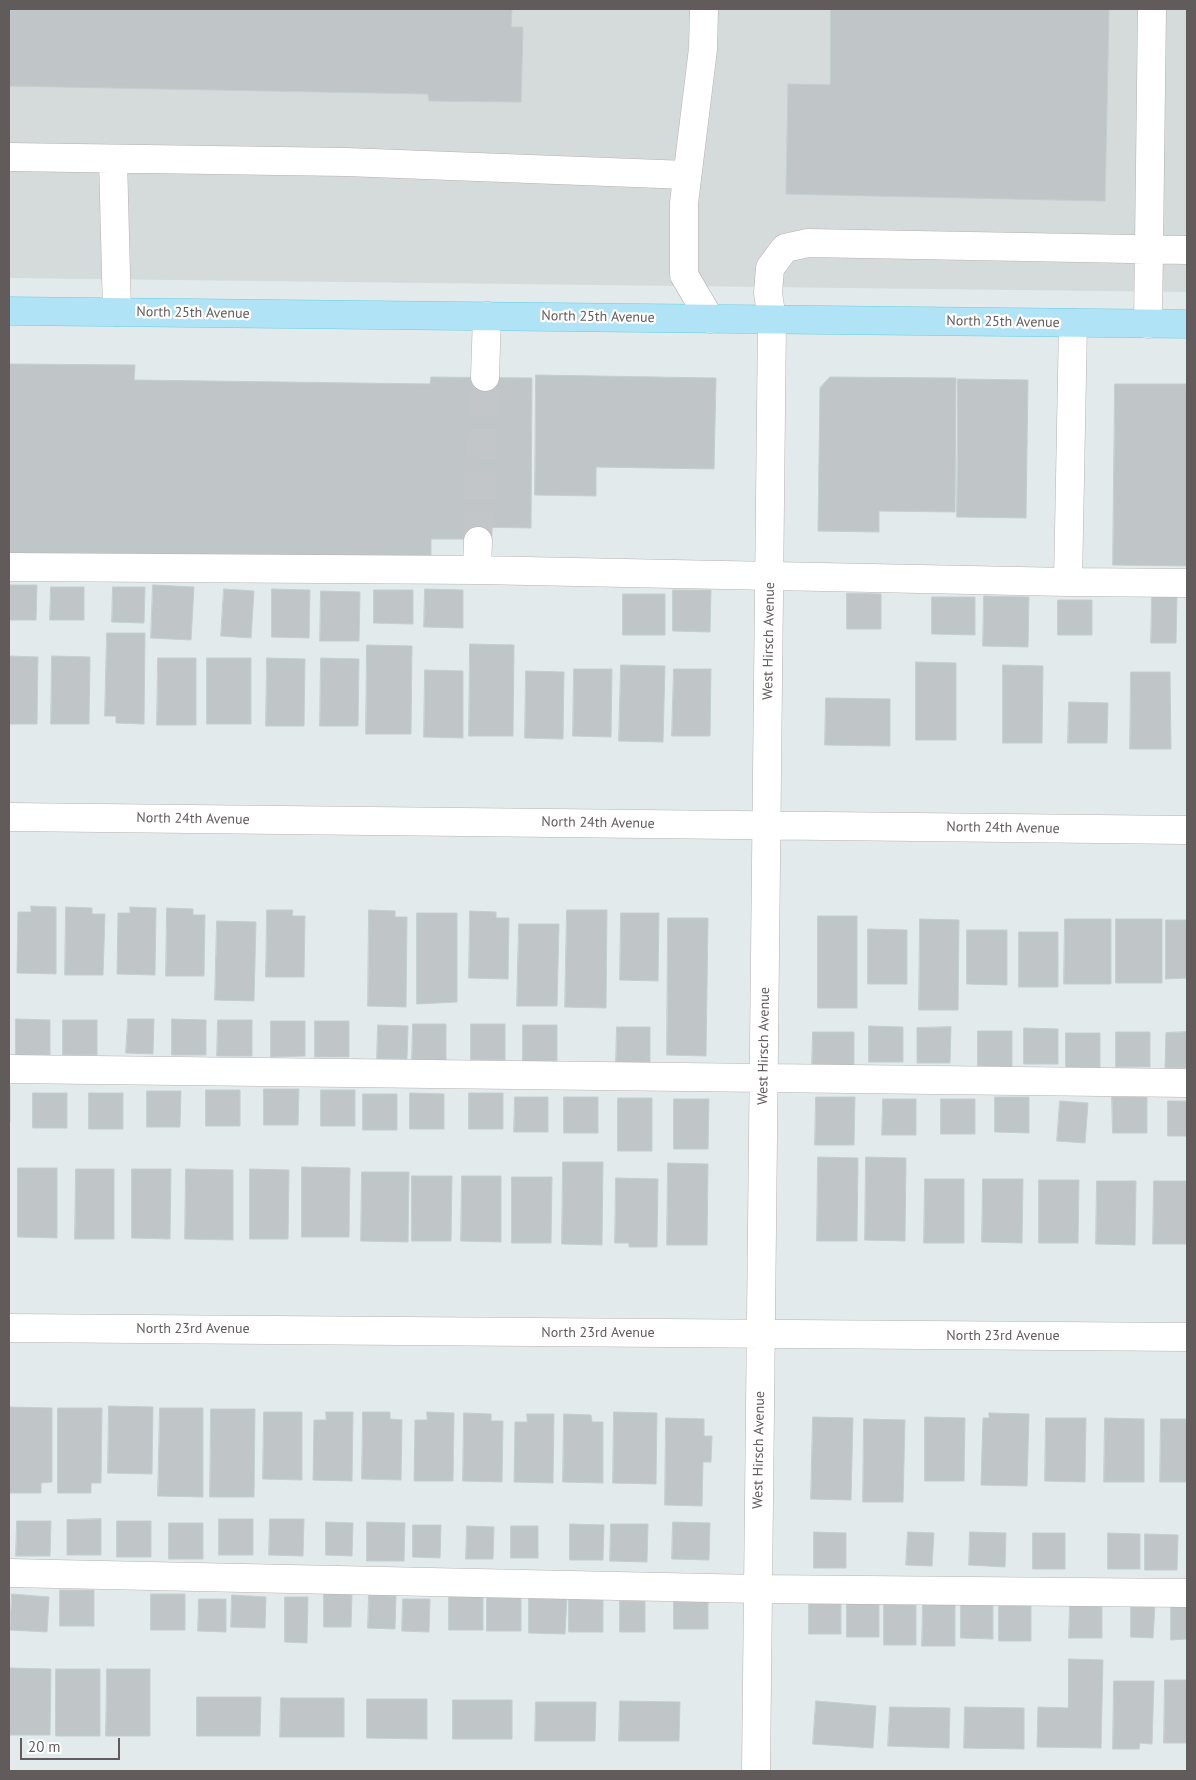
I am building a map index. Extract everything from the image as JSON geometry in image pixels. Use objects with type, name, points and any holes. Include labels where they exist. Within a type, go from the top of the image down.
[{"type":"main road","name":"North 25th Avenue","points":[[9,311],[1187,324]]},
{"type":"street","points":[[704,9],[704,49],[684,203],[684,275],[710,319]]},
{"type":"street","points":[[1148,324],[1152,9]]},
{"type":"street","points":[[9,157],[346,162],[687,175]]},
{"type":"street","points":[[113,159],[117,312]]},
{"type":"street","name":"West Hirsch Avenue","points":[[756,1771],[770,575],[772,320],[768,293],[770,268],[786,248],[808,243],[1148,250]]},
{"type":"street","points":[[1148,250],[1187,250]]},
{"type":"street","points":[[485,377],[487,316]]},
{"type":"street","points":[[1068,582],[1072,323]]},
{"type":"street","points":[[477,570],[478,541]]},
{"type":"street","points":[[9,567],[477,570],[1187,583]]},
{"type":"street","name":"North 24th Avenue","points":[[9,817],[1187,830]]},
{"type":"street","points":[[9,1069],[1187,1083]]},
{"type":"street","name":"North 23rd Avenue","points":[[9,1328],[1187,1338]]},
{"type":"street","points":[[9,1574],[758,1588],[1187,1593]]},
{"type":"shaded area","points":[[9,9],[1187,9],[1187,292],[9,278]]},
{"type":"building","points":[[9,9],[512,9],[511,27],[523,27],[521,102],[429,101],[428,94],[9,86]]},
{"type":"building","points":[[831,9],[1109,9],[1105,201],[786,194],[788,84],[830,85]]},
{"type":"building","points":[[9,364],[135,365],[134,380],[430,384],[431,377],[532,378],[531,528],[473,527],[473,539],[431,539],[431,558],[9,553]]},
{"type":"building","points":[[536,375],[716,378],[714,469],[596,467],[596,496],[535,495]]},
{"type":"building","points":[[830,377],[956,378],[955,512],[879,511],[879,532],[818,531],[820,388]]},
{"type":"building","points":[[958,379],[1028,380],[1026,518],[957,517]]},
{"type":"building","points":[[1115,384],[1187,384],[1187,566],[1113,565]]},
{"type":"building","points":[[9,585],[37,585],[36,620],[9,620]]},
{"type":"building","points":[[153,585],[194,587],[191,640],[151,638]]},
{"type":"building","points":[[51,587],[84,587],[84,620],[50,620]]},
{"type":"building","points":[[113,587],[145,587],[144,623],[112,622]]},
{"type":"building","points":[[224,589],[254,591],[251,638],[221,636]]},
{"type":"building","points":[[272,589],[310,590],[309,638],[272,637]]},
{"type":"building","points":[[425,589],[463,590],[463,628],[424,627]]},
{"type":"building","points":[[374,590],[413,590],[413,624],[374,623]]},
{"type":"building","points":[[673,590],[711,590],[710,632],[673,631]]},
{"type":"building","points":[[321,591],[360,592],[359,641],[320,641]]},
{"type":"building","points":[[847,593],[881,594],[881,629],[847,629]]},
{"type":"building","points":[[623,594],[665,594],[665,635],[623,635]]},
{"type":"building","points":[[984,596],[1029,597],[1028,647],[983,646]]},
{"type":"building","points":[[932,597],[975,597],[975,635],[932,634]]},
{"type":"building","points":[[1152,597],[1177,597],[1176,643],[1151,643]]},
{"type":"building","points":[[1058,600],[1092,600],[1092,635],[1058,635]]},
{"type":"building","points":[[107,633],[145,633],[144,724],[116,723],[116,716],[105,716]]},
{"type":"building","points":[[470,644],[514,645],[513,736],[469,736]]},
{"type":"building","points":[[367,645],[412,646],[411,734],[366,734]]},
{"type":"building","points":[[9,656],[38,657],[37,724],[9,724]]},
{"type":"building","points":[[52,656],[90,657],[89,724],[51,724]]},
{"type":"building","points":[[158,658],[196,658],[196,725],[157,725]]},
{"type":"building","points":[[207,658],[251,658],[251,724],[207,724]]},
{"type":"building","points":[[267,658],[305,659],[304,726],[266,726]]},
{"type":"building","points":[[321,658],[359,659],[358,726],[320,726]]},
{"type":"building","points":[[916,662],[956,663],[956,740],[916,740]]},
{"type":"building","points":[[621,665],[665,666],[663,742],[619,741]]},
{"type":"building","points":[[1003,665],[1043,666],[1042,743],[1003,743]]},
{"type":"building","points":[[574,669],[612,669],[611,737],[573,736]]},
{"type":"building","points":[[674,669],[711,669],[710,736],[672,736]]},
{"type":"building","points":[[425,670],[463,671],[463,738],[424,737]]},
{"type":"building","points":[[526,671],[564,672],[563,739],[525,738]]},
{"type":"building","points":[[1131,672],[1170,672],[1171,749],[1130,749]]},
{"type":"building","points":[[826,698],[890,699],[890,746],[825,745]]},
{"type":"building","points":[[1069,702],[1108,703],[1107,743],[1068,743]]},
{"type":"building","points":[[31,906],[56,907],[56,974],[17,973],[18,912],[31,912]]},
{"type":"building","points":[[66,907],[92,908],[92,914],[105,914],[103,975],[65,975]]},
{"type":"building","points":[[130,907],[156,908],[155,975],[117,974],[118,913],[130,913]]},
{"type":"building","points":[[167,908],[193,909],[193,915],[205,915],[204,976],[166,976]]},
{"type":"building","points":[[267,910],[293,910],[292,916],[305,916],[304,977],[266,977]]},
{"type":"building","points":[[369,910],[395,911],[395,917],[407,917],[406,1007],[368,1006]]},
{"type":"building","points":[[567,910],[607,910],[606,1008],[565,1007]]},
{"type":"building","points":[[470,911],[496,912],[496,918],[509,918],[508,979],[469,978]]},
{"type":"building","points":[[417,913],[457,913],[457,1002],[417,1004]]},
{"type":"building","points":[[621,913],[659,913],[658,981],[620,980]]},
{"type":"building","points":[[818,916],[857,916],[857,1008],[818,1008]]},
{"type":"building","points":[[668,918],[708,918],[706,1056],[667,1055]]},
{"type":"building","points":[[920,919],[959,920],[958,1010],[919,1010]]},
{"type":"building","points":[[1065,919],[1111,919],[1111,984],[1064,984]]},
{"type":"building","points":[[1116,919],[1162,919],[1162,983],[1116,983]]},
{"type":"building","points":[[1166,920],[1187,920],[1187,978],[1166,979]]},
{"type":"building","points":[[217,921],[256,922],[254,1001],[215,1000]]},
{"type":"building","points":[[519,924],[559,924],[557,1006],[517,1006]]},
{"type":"building","points":[[868,929],[907,930],[907,984],[868,984]]},
{"type":"building","points":[[967,930],[1007,930],[1007,985],[967,984]]},
{"type":"building","points":[[1019,932],[1058,932],[1058,987],[1019,987]]},
{"type":"building","points":[[16,1019],[50,1020],[50,1055],[16,1055]]},
{"type":"building","points":[[128,1019],[154,1019],[153,1054],[126,1053]]},
{"type":"building","points":[[172,1019],[206,1020],[206,1055],[172,1055]]},
{"type":"building","points":[[63,1020],[97,1020],[97,1055],[63,1055]]},
{"type":"building","points":[[218,1020],[252,1020],[252,1056],[217,1056]]},
{"type":"building","points":[[271,1021],[305,1021],[305,1056],[271,1057]]},
{"type":"building","points":[[315,1021],[349,1021],[349,1057],[315,1057]]},
{"type":"building","points":[[413,1024],[446,1024],[446,1060],[412,1060]]},
{"type":"building","points":[[471,1024],[505,1024],[505,1060],[471,1060]]},
{"type":"building","points":[[378,1025],[408,1026],[407,1059],[377,1059]]},
{"type":"building","points":[[523,1025],[557,1025],[557,1061],[523,1061]]},
{"type":"building","points":[[869,1026],[903,1027],[903,1062],[869,1062]]},
{"type":"building","points":[[617,1027],[650,1027],[650,1063],[616,1062]]},
{"type":"building","points":[[951,1027],[950,1063],[917,1063],[917,1028]]},
{"type":"building","points":[[1024,1028],[1058,1029],[1058,1064],[1024,1064]]},
{"type":"building","points":[[978,1031],[1012,1031],[1012,1067],[978,1067]]},
{"type":"building","points":[[813,1032],[854,1032],[854,1066],[812,1067]]},
{"type":"building","points":[[1116,1032],[1150,1032],[1150,1067],[1116,1067]]},
{"type":"building","points":[[1187,1032],[1187,1068],[1165,1068],[1166,1033]]},
{"type":"building","points":[[1066,1033],[1100,1033],[1100,1068],[1066,1068]]},
{"type":"building","points":[[10,1086],[10,1122],[9,1122]]},
{"type":"building","points":[[264,1089],[299,1089],[298,1125],[264,1125]]},
{"type":"building","points":[[206,1090],[240,1090],[240,1126],[206,1126]]},
{"type":"building","points":[[321,1090],[355,1090],[355,1126],[321,1126]]},
{"type":"building","points":[[147,1091],[181,1091],[180,1127],[147,1127]]},
{"type":"building","points":[[33,1093],[67,1093],[67,1128],[33,1128]]},
{"type":"building","points":[[89,1093],[123,1093],[123,1129],[89,1129]]},
{"type":"building","points":[[410,1093],[444,1094],[444,1129],[410,1129]]},
{"type":"building","points":[[469,1093],[503,1093],[503,1129],[469,1129]]},
{"type":"building","points":[[363,1094],[397,1094],[397,1130],[363,1130]]},
{"type":"building","points":[[515,1097],[548,1097],[548,1132],[514,1132]]},
{"type":"building","points":[[564,1097],[598,1097],[598,1133],[564,1133]]},
{"type":"building","points":[[816,1097],[855,1097],[854,1145],[815,1145]]},
{"type":"building","points":[[995,1097],[1029,1097],[1029,1133],[995,1132]]},
{"type":"building","points":[[1112,1097],[1147,1097],[1147,1133],[1113,1133]]},
{"type":"building","points":[[618,1098],[652,1098],[652,1151],[618,1151]]},
{"type":"building","points":[[674,1099],[709,1099],[708,1149],[674,1149]]},
{"type":"building","points":[[883,1099],[916,1099],[916,1135],[882,1135]]},
{"type":"building","points":[[941,1099],[975,1099],[975,1134],[941,1134]]},
{"type":"building","points":[[1060,1101],[1088,1103],[1085,1143],[1057,1141]]},
{"type":"building","points":[[1168,1101],[1187,1101],[1187,1136],[1168,1136]]},
{"type":"building","points":[[818,1157],[858,1158],[857,1241],[817,1241]]},
{"type":"building","points":[[866,1157],[906,1158],[905,1241],[865,1240]]},
{"type":"building","points":[[563,1162],[603,1162],[602,1245],[562,1244]]},
{"type":"building","points":[[668,1163],[708,1164],[707,1245],[667,1245]]},
{"type":"building","points":[[302,1167],[350,1168],[349,1237],[302,1237]]},
{"type":"building","points":[[18,1168],[57,1168],[57,1238],[18,1237]]},
{"type":"building","points":[[76,1169],[114,1169],[114,1239],[75,1239]]},
{"type":"building","points":[[132,1169],[171,1169],[170,1239],[132,1238]]},
{"type":"building","points":[[186,1169],[233,1170],[233,1240],[185,1239]]},
{"type":"building","points":[[250,1169],[289,1170],[288,1239],[250,1239]]},
{"type":"building","points":[[362,1172],[409,1172],[408,1242],[361,1241]]},
{"type":"building","points":[[412,1176],[452,1176],[451,1241],[412,1241]]},
{"type":"building","points":[[462,1176],[501,1176],[501,1242],[461,1241]]},
{"type":"building","points":[[512,1177],[552,1177],[551,1243],[512,1243]]},
{"type":"building","points":[[616,1178],[658,1179],[657,1247],[629,1247],[629,1243],[615,1243]]},
{"type":"building","points":[[925,1179],[964,1179],[964,1243],[924,1243]]},
{"type":"building","points":[[983,1179],[1023,1179],[1022,1243],[982,1242]]},
{"type":"building","points":[[1039,1180],[1079,1180],[1078,1243],[1039,1243]]},
{"type":"building","points":[[1097,1181],[1136,1181],[1135,1245],[1096,1244]]},
{"type":"building","points":[[1154,1181],[1187,1181],[1187,1244],[1153,1244]]},
{"type":"building","points":[[109,1406],[153,1407],[152,1474],[108,1473]]},
{"type":"building","points":[[9,1407],[52,1408],[52,1482],[41,1483],[41,1493],[9,1493]]},
{"type":"building","points":[[58,1408],[102,1408],[101,1483],[91,1483],[91,1493],[58,1493]]},
{"type":"building","points":[[160,1408],[203,1408],[203,1497],[158,1496]]},
{"type":"building","points":[[211,1409],[255,1409],[254,1497],[210,1497]]},
{"type":"building","points":[[264,1412],[302,1412],[302,1480],[263,1479]]},
{"type":"building","points":[[326,1412],[353,1412],[352,1481],[313,1480],[314,1420],[326,1420]]},
{"type":"building","points":[[363,1412],[390,1412],[390,1419],[402,1420],[401,1480],[362,1479]]},
{"type":"building","points":[[427,1412],[454,1413],[453,1481],[414,1481],[415,1420],[427,1420]]},
{"type":"building","points":[[614,1412],[657,1413],[656,1484],[613,1483]]},
{"type":"building","points":[[464,1413],[491,1414],[491,1421],[503,1421],[502,1482],[463,1481]]},
{"type":"building","points":[[989,1413],[1029,1414],[1027,1486],[981,1485],[983,1418],[989,1418]]},
{"type":"building","points":[[527,1414],[554,1414],[553,1483],[514,1482],[515,1422],[527,1422]]},
{"type":"building","points":[[564,1414],[591,1415],[592,1422],[603,1422],[603,1483],[563,1482]]},
{"type":"building","points":[[813,1417],[853,1418],[851,1500],[811,1499]]},
{"type":"building","points":[[925,1417],[965,1418],[964,1481],[925,1481]]},
{"type":"building","points":[[666,1418],[704,1419],[704,1436],[712,1436],[711,1462],[703,1462],[702,1506],[665,1505]]},
{"type":"building","points":[[1046,1418],[1086,1418],[1085,1482],[1045,1481]]},
{"type":"building","points":[[1105,1418],[1144,1419],[1144,1482],[1104,1482]]},
{"type":"building","points":[[864,1419],[905,1420],[903,1502],[863,1502]]},
{"type":"building","points":[[1161,1419],[1187,1419],[1187,1482],[1160,1482]]},
{"type":"building","points":[[101,1519],[101,1555],[67,1555],[67,1520]]},
{"type":"building","points":[[219,1519],[253,1519],[253,1555],[219,1555]]},
{"type":"building","points":[[270,1519],[304,1519],[303,1556],[269,1555]]},
{"type":"building","points":[[17,1521],[51,1521],[50,1556],[16,1556]]},
{"type":"building","points":[[117,1521],[151,1521],[151,1557],[117,1557]]},
{"type":"building","points":[[326,1522],[353,1523],[352,1556],[326,1555]]},
{"type":"building","points":[[367,1522],[405,1523],[404,1561],[367,1561]]},
{"type":"building","points":[[673,1522],[710,1523],[709,1560],[672,1559]]},
{"type":"building","points":[[169,1523],[203,1523],[203,1559],[169,1559]]},
{"type":"building","points":[[570,1524],[604,1525],[603,1560],[570,1560]]},
{"type":"building","points":[[611,1524],[648,1524],[647,1562],[610,1561]]},
{"type":"building","points":[[413,1525],[441,1525],[440,1558],[413,1557]]},
{"type":"building","points":[[467,1526],[494,1527],[493,1559],[466,1559]]},
{"type":"building","points":[[511,1526],[538,1526],[538,1558],[511,1558]]},
{"type":"building","points":[[814,1532],[846,1533],[846,1568],[814,1568]]},
{"type":"building","points":[[908,1532],[934,1533],[932,1566],[906,1565]]},
{"type":"building","points":[[970,1532],[1006,1533],[1005,1567],[969,1565]]},
{"type":"building","points":[[1033,1533],[1065,1533],[1065,1569],[1033,1569]]},
{"type":"building","points":[[1108,1533],[1140,1534],[1140,1569],[1108,1569]]},
{"type":"building","points":[[1145,1534],[1178,1535],[1177,1570],[1145,1570]]},
{"type":"building","points":[[60,1590],[94,1590],[94,1626],[60,1626]]},
{"type":"building","points":[[674,1593],[708,1593],[708,1629],[674,1629]]},
{"type":"building","points":[[12,1594],[49,1597],[47,1632],[10,1630]]},
{"type":"building","points":[[151,1594],[185,1594],[185,1630],[151,1630]]},
{"type":"building","points":[[324,1594],[352,1594],[351,1627],[324,1627]]},
{"type":"building","points":[[232,1595],[266,1597],[265,1628],[231,1627]]},
{"type":"building","points":[[369,1595],[396,1596],[395,1629],[368,1628]]},
{"type":"building","points":[[449,1595],[483,1595],[483,1630],[449,1630]]},
{"type":"building","points":[[487,1595],[521,1595],[521,1631],[487,1631]]},
{"type":"building","points":[[529,1596],[567,1596],[565,1634],[529,1633]]},
{"type":"building","points":[[569,1596],[603,1596],[603,1632],[569,1632]]},
{"type":"building","points":[[285,1597],[308,1597],[307,1643],[285,1642]]},
{"type":"building","points":[[809,1598],[841,1599],[841,1634],[809,1634]]},
{"type":"building","points":[[199,1599],[226,1599],[226,1632],[198,1631]]},
{"type":"building","points":[[403,1599],[430,1599],[429,1632],[402,1631]]},
{"type":"building","points":[[620,1601],[645,1601],[645,1632],[620,1632]]},
{"type":"building","points":[[847,1601],[879,1602],[879,1637],[847,1637]]},
{"type":"building","points":[[884,1601],[916,1602],[916,1645],[884,1645]]},
{"type":"building","points":[[923,1603],[955,1603],[955,1646],[922,1646]]},
{"type":"building","points":[[961,1603],[993,1603],[993,1639],[961,1638]]},
{"type":"building","points":[[1070,1603],[1102,1603],[1102,1638],[1069,1638]]},
{"type":"building","points":[[1131,1604],[1155,1604],[1153,1638],[1131,1637]]},
{"type":"building","points":[[1171,1604],[1187,1604],[1187,1639],[1171,1640]]},
{"type":"building","points":[[999,1605],[1031,1605],[1031,1641],[999,1641]]},
{"type":"building","points":[[1069,1659],[1103,1660],[1101,1748],[1037,1747],[1038,1707],[1068,1708]]},
{"type":"building","points":[[9,1668],[51,1669],[50,1735],[9,1735]]},
{"type":"building","points":[[56,1669],[100,1669],[100,1736],[56,1736]]},
{"type":"building","points":[[107,1669],[150,1669],[150,1736],[106,1736]]},
{"type":"building","points":[[1165,1680],[1187,1680],[1187,1743],[1164,1743]]},
{"type":"building","points":[[1114,1681],[1154,1681],[1152,1744],[1140,1743],[1139,1749],[1113,1749]]},
{"type":"building","points":[[197,1697],[261,1697],[260,1736],[197,1736]]},
{"type":"building","points":[[281,1698],[344,1698],[344,1737],[280,1737]]},
{"type":"building","points":[[367,1699],[427,1699],[427,1739],[367,1738]]},
{"type":"building","points":[[453,1700],[512,1700],[512,1739],[453,1739]]},
{"type":"building","points":[[620,1701],[680,1702],[679,1741],[619,1741]]},
{"type":"building","points":[[816,1701],[876,1706],[873,1748],[813,1744]]},
{"type":"building","points":[[536,1702],[596,1702],[595,1741],[535,1741]]},
{"type":"building","points":[[890,1707],[950,1708],[949,1748],[888,1746]]},
{"type":"building","points":[[965,1707],[1024,1708],[1024,1749],[964,1748]]},
{"type":"tunnel","points":[[478,541],[485,377]]}]
